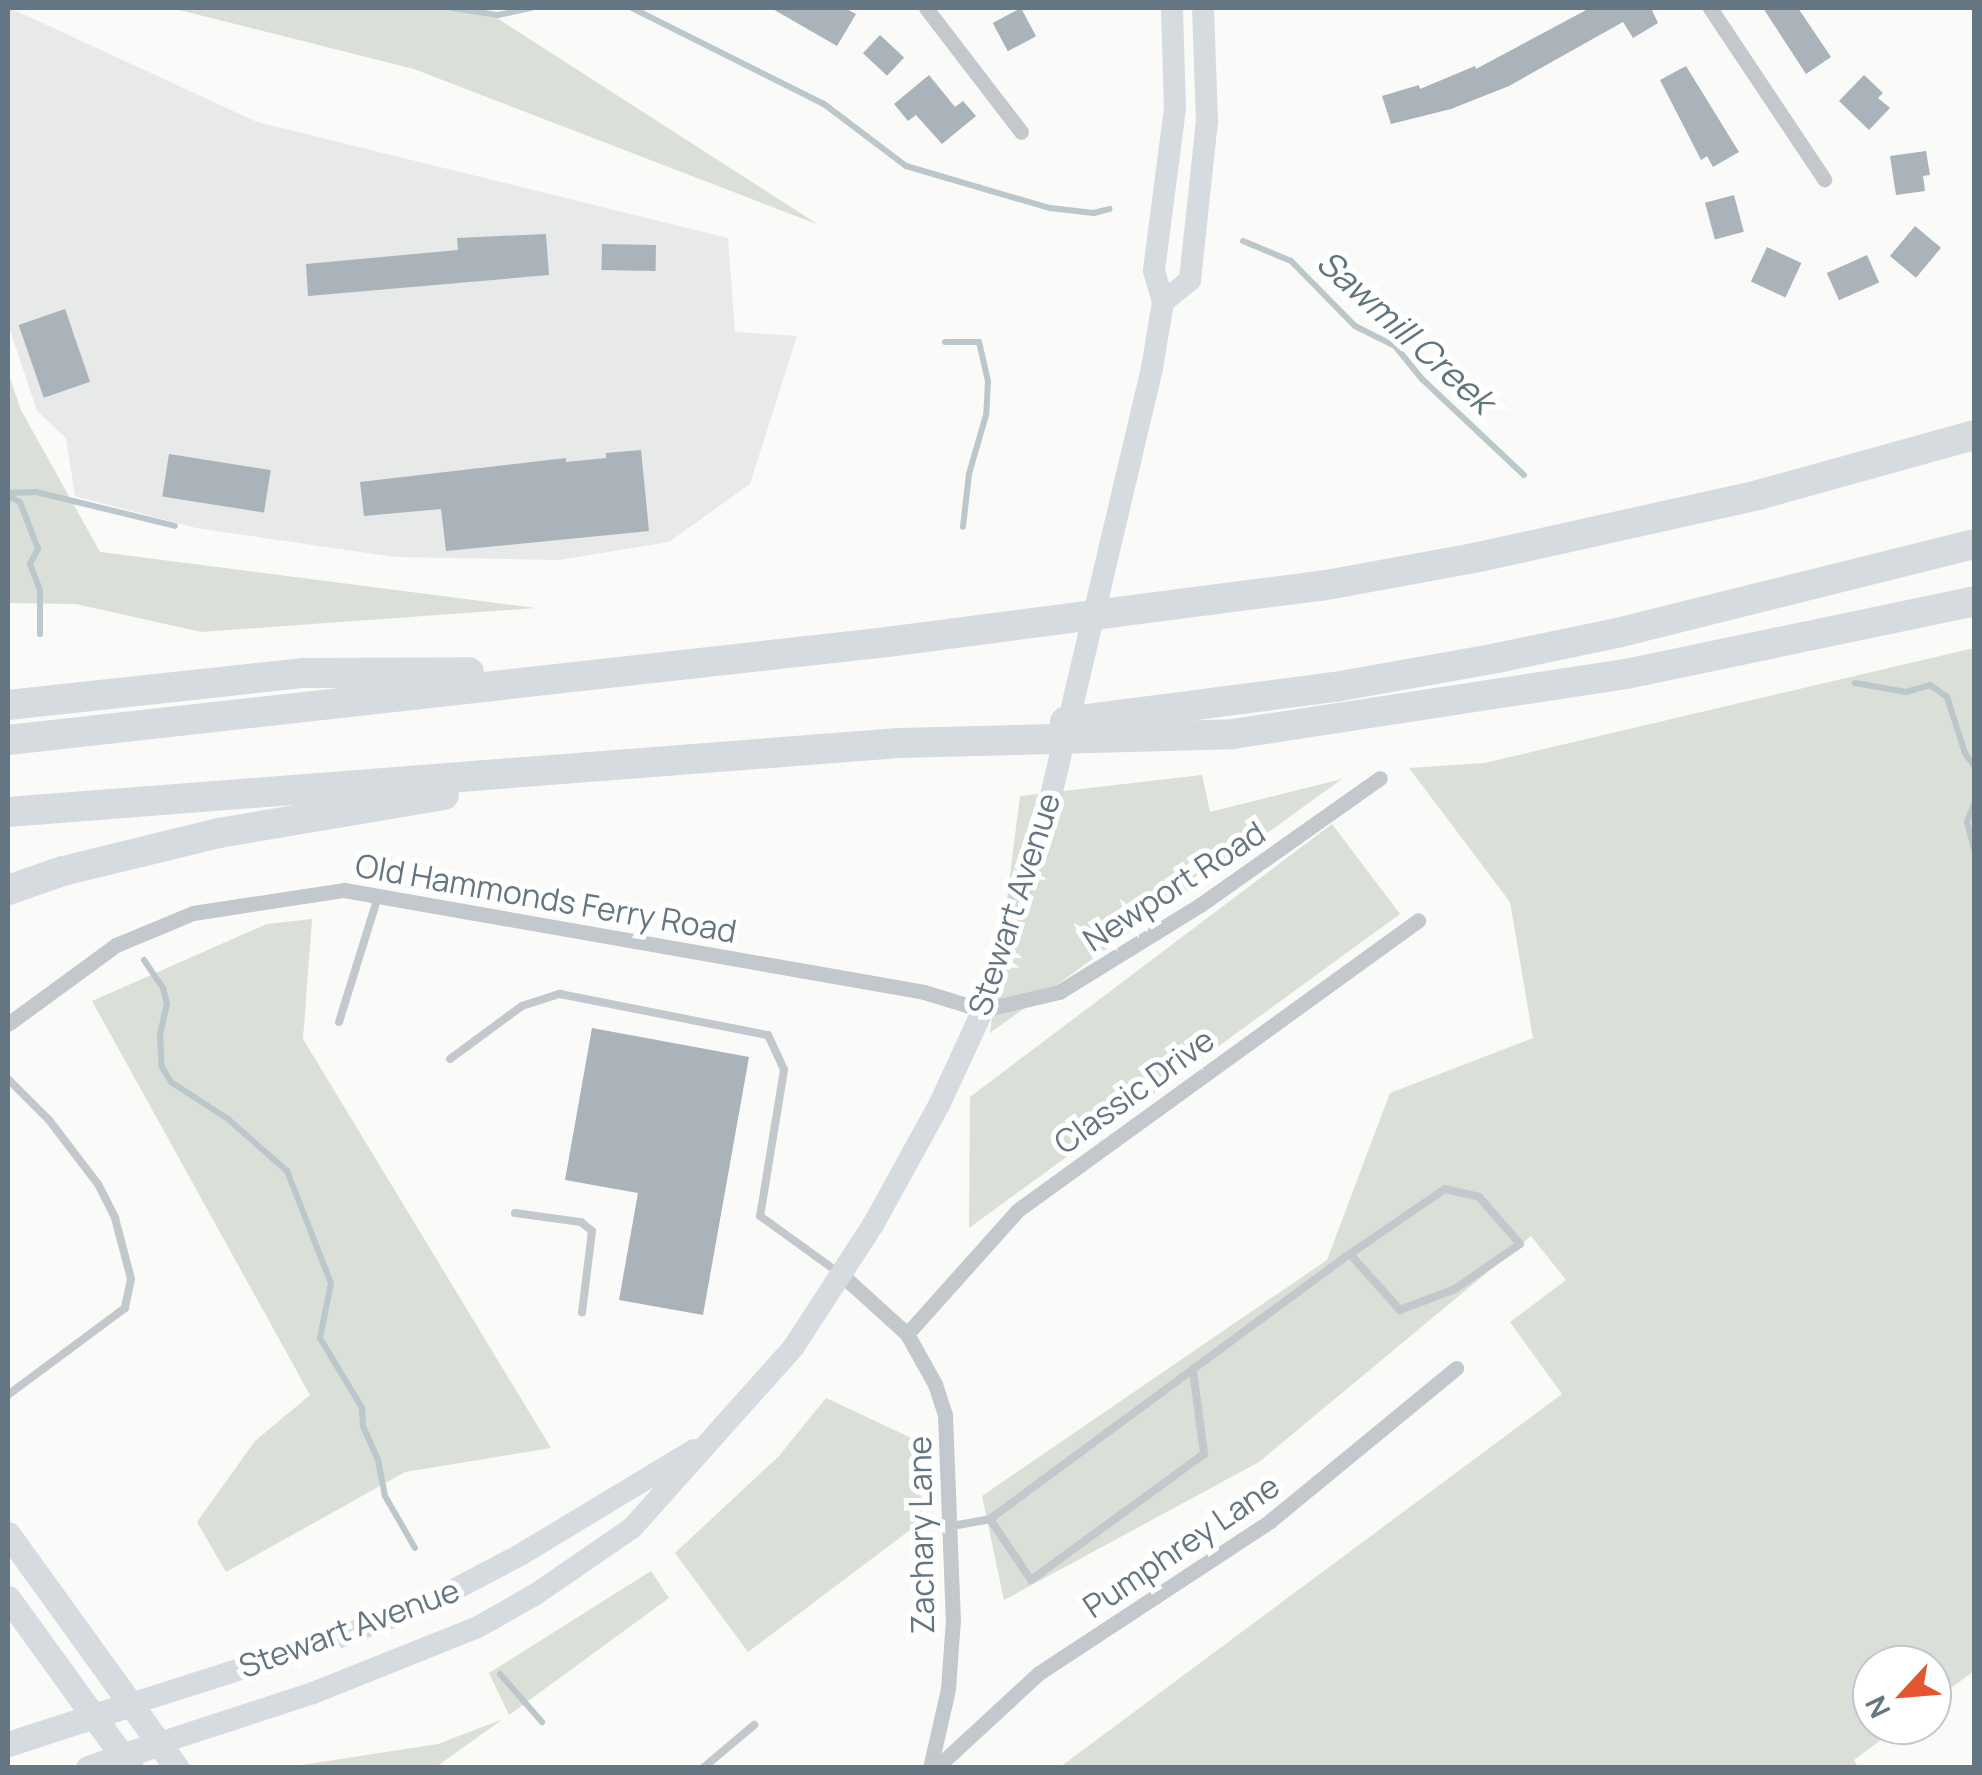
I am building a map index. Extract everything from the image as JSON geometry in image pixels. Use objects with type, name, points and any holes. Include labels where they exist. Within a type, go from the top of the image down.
[{"type":"highway","points":[[8,740],[632,670],[1338,583],[1479,558],[1758,496],[1974,435]]},
{"type":"highway","points":[[899,743],[1335,687],[1496,658],[1617,634],[1974,544]]},
{"type":"highway","points":[[8,812],[899,743],[1233,734],[1626,674],[1974,600]]},
{"type":"highway","points":[[8,705],[304,673],[632,670]]},
{"type":"highway","points":[[8,890],[219,834],[636,763]]},
{"type":"main road","points":[[8,1534],[177,1768]]},
{"type":"main road","points":[[8,1598],[127,1762]]},
{"type":"main road","points":[[8,1744],[131,1704]]},
{"type":"main road","points":[[88,1768],[127,1762],[160,1743]]},
{"type":"street","points":[[926,8],[1021,132]]},
{"type":"street","name":"Stewart Avenue","points":[[160,1743],[396,1662],[508,1611],[632,1528],[792,1348],[843,1276],[932,1119],[983,1010],[1044,821],[1163,302],[1154,270],[1176,109],[1172,8]]},
{"type":"street","name":"Stewart Avenue","points":[[1163,302],[1190,280],[1207,122],[1203,8]]},
{"type":"street","points":[[1710,8],[1824,179]]},
{"type":"street","name":"Newport Road","points":[[983,1010],[1059,992],[1200,905],[1380,778]]},
{"type":"street","name":"Old Hammonds Ferry Road","points":[[8,1024],[116,945],[193,912],[344,890],[380,893],[924,992],[983,1010]]},
{"type":"street","name":"Classic Drive","points":[[907,1334],[1018,1210],[1418,920]]},
{"type":"street","name":"Zachary Lane","points":[[843,1276],[907,1334],[936,1384],[945,1415],[952,1526],[948,1689],[933,1768]]},
{"type":"street","name":"Pumphrey Lane","points":[[933,1768],[1040,1673],[1270,1521],[1456,1368]]},
{"type":"street","name":"Stewart Avenue","points":[[131,1704],[332,1640],[429,1602],[520,1555],[613,1495],[712,1440]]},
{"type":"lane","points":[[339,1022],[380,893]]},
{"type":"lane","points":[[450,1059],[522,1006],[560,994],[768,1036],[784,1070],[760,1216],[843,1276]]},
{"type":"lane","points":[[8,1079],[49,1120],[98,1184],[115,1218],[131,1280],[126,1308],[8,1395]]},
{"type":"lane","points":[[8,1096],[16,1090]]},
{"type":"lane","points":[[952,1526],[990,1519],[1350,1254],[1445,1190],[1479,1197],[1520,1244],[1455,1289],[1400,1310],[1350,1254]]},
{"type":"lane","points":[[515,1213],[581,1222],[592,1230],[582,1312]]},
{"type":"lane","points":[[990,1519],[1032,1580],[1204,1454],[1192,1370]]},
{"type":"lane","points":[[703,1768],[754,1725]]},
{"type":"shaded area","points":[[171,8],[481,8],[819,225],[414,69]]},
{"type":"shaded area","points":[[8,10],[257,122],[728,238],[735,332],[797,336],[750,484],[669,542],[559,560],[395,557],[196,528],[75,496],[66,438],[37,411],[8,324]]},
{"type":"shaded area","points":[[8,372],[21,410],[100,552],[536,608],[201,632],[76,604],[8,603]]},
{"type":"shaded area","points":[[1974,648],[1974,1671],[1952,1687],[1952,1645],[1852,1645],[1852,1745],[1874,1745],[1854,1760],[1858,1767],[1060,1767],[1562,1394],[1510,1322],[1566,1280],[1531,1236],[1259,1462],[1004,1600],[982,1496],[1327,1260],[1390,1093],[1533,1038],[1510,902],[1409,768],[1485,763]]},
{"type":"shaded area","points":[[1202,775],[1210,812],[1342,779],[990,1033],[1020,796]]},
{"type":"shaded area","points":[[1332,824],[1400,914],[969,1228],[970,1097]]},
{"type":"shaded area","points":[[312,919],[303,1039],[551,1448],[405,1472],[226,1572],[197,1522],[255,1441],[310,1395],[92,1001],[267,924]]},
{"type":"shaded area","points":[[826,1398],[920,1442],[922,1521],[748,1652],[675,1553],[779,1456]]},
{"type":"shaded area","points":[[651,1571],[669,1598],[509,1715],[489,1673]]},
{"type":"shaded area","points":[[503,1719],[436,1767],[289,1767],[438,1744]]},
{"type":"building","points":[[771,8],[845,8],[856,14],[837,46]]},
{"type":"building","points":[[1021,8],[1036,36],[1008,51],[993,23]]},
{"type":"building","points":[[1590,8],[1651,8],[1658,23],[1633,38],[1623,22],[1509,86],[1451,109],[1391,124],[1382,96],[1419,85],[1420,89],[1475,66],[1476,69]]},
{"type":"building","points":[[1763,8],[1798,8],[1831,57],[1806,74]]},
{"type":"building","points":[[880,35],[904,58],[887,76],[863,53]]},
{"type":"building","points":[[1686,66],[1739,152],[1713,167],[1707,156],[1701,160],[1660,80]]},
{"type":"building","points":[[929,75],[955,107],[963,101],[976,116],[942,144],[916,115],[908,121],[894,104]]},
{"type":"building","points":[[1864,75],[1883,93],[1878,98],[1890,108],[1869,130],[1839,101]]},
{"type":"building","points":[[1926,151],[1930,175],[1923,176],[1925,191],[1896,195],[1890,156]]},
{"type":"building","points":[[1734,195],[1744,232],[1715,239],[1705,203]]},
{"type":"building","points":[[1915,226],[1941,248],[1916,278],[1890,256]]},
{"type":"building","points":[[546,234],[549,275],[308,296],[306,264],[458,250],[457,238]]},
{"type":"building","points":[[602,244],[656,245],[656,271],[602,270]]},
{"type":"building","points":[[1767,247],[1801,263],[1785,297],[1751,281]]},
{"type":"building","points":[[1867,255],[1879,282],[1839,300],[1827,273]]},
{"type":"building","points":[[65,309],[90,382],[44,398],[19,325]]},
{"type":"building","points":[[641,450],[649,531],[446,551],[441,509],[364,516],[360,482],[566,458],[566,462],[606,458],[606,453]]},
{"type":"building","points":[[169,454],[271,470],[264,513],[162,496]]},
{"type":"building","points":[[592,1028],[749,1057],[703,1315],[619,1300],[638,1193],[565,1180]]},
{"type":"waterway","name":"Sawmill Creek","points":[[452,8],[498,15],[531,8]]},
{"type":"waterway","name":"Sawmill Creek","points":[[632,8],[824,104],[906,166],[1050,208],[1094,213],[1109,209]]},
{"type":"waterway","name":"Sawmill Creek","points":[[1243,241],[1291,261],[1355,326],[1395,346],[1422,379],[1524,475]]},
{"type":"waterway","points":[[945,342],[979,342],[988,381],[986,415],[969,474],[963,527]]},
{"type":"waterway","points":[[8,493],[36,492],[175,526]]},
{"type":"waterway","points":[[8,496],[20,502],[38,549],[30,564],[40,590],[40,634]]},
{"type":"waterway","name":"Sawmill Creek","points":[[1855,683],[1906,692],[1930,685],[1947,697],[1965,753],[1974,766]]},
{"type":"waterway","name":"Sawmill Creek","points":[[1974,804],[1967,822],[1974,848]]},
{"type":"waterway","points":[[144,960],[163,988],[167,1004],[160,1034],[162,1067],[171,1082],[228,1119],[287,1171],[331,1283],[320,1338],[362,1408],[363,1426],[378,1460],[385,1496],[415,1548]]},
{"type":"waterway","points":[[500,1674],[542,1722]]}]
